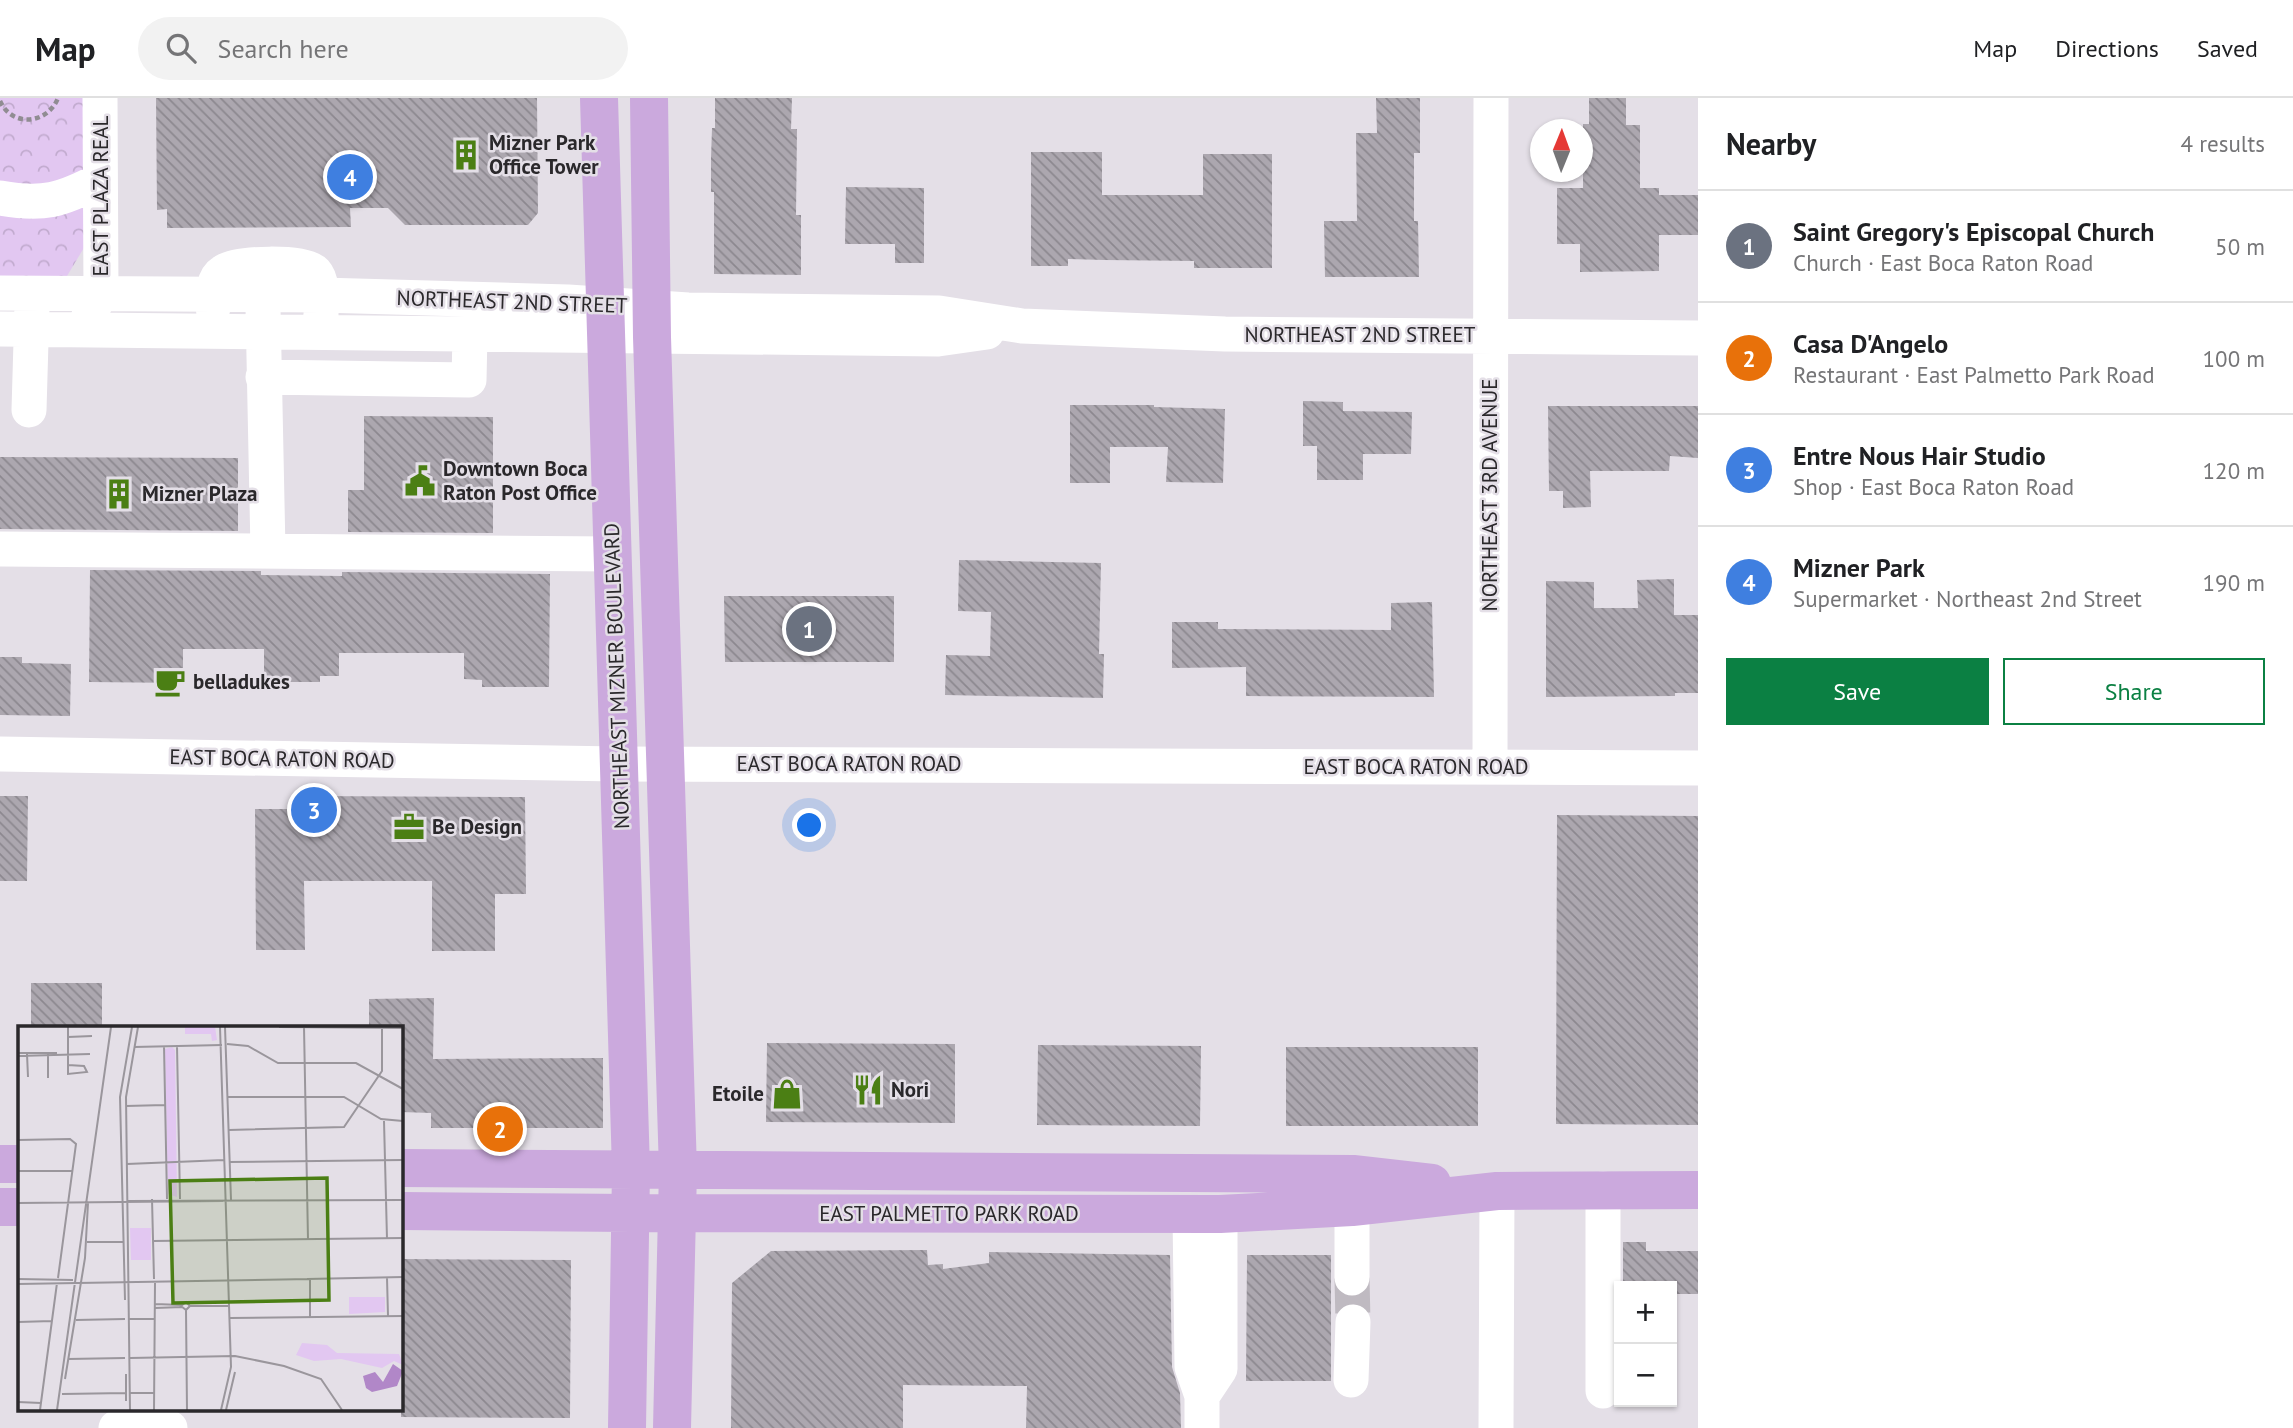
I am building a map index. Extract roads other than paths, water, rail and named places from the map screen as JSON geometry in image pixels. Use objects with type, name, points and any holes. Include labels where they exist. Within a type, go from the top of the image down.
[{"type":"main road","name":"NORTHEAST MIZNER BOULEVARD","points":[[599,98],[631,1170],[628,1428]]},
{"type":"main road","points":[[649,98],[652,322],[678,1170],[673,1428]]},
{"type":"main road","points":[[0,1164],[18,1164]]},
{"type":"main road","name":"EAST PALMETTO PARK ROAD","points":[[402,1168],[1353,1174],[1497,1191]]},
{"type":"main road","name":"EAST PALMETTO PARK ROAD","points":[[402,1211],[1205,1214],[1352,1207],[1497,1191],[1698,1190]]},
{"type":"main road","points":[[0,1207],[18,1208]]},
{"type":"street","name":"EAST PLAZA REAL","points":[[80,330],[101,293],[100,98]]},
{"type":"street","name":"NORTHEAST 3RD AVENUE","points":[[1490,98],[1490,767]]},
{"type":"street","points":[[0,198],[28,203],[70,196],[100,180]]},
{"type":"street","points":[[212,331],[215,280],[223,271],[238,266],[265,265],[304,266],[314,271],[320,280],[321,333]]},
{"type":"street","points":[[16,293],[16,329],[29,410]]},
{"type":"street","name":"NORTHEAST 2ND STREET","points":[[16,293],[321,295],[652,322],[688,310],[866,326],[938,339],[1022,326],[1226,334],[1698,338]]},
{"type":"street","points":[[263,294],[268,551]]},
{"type":"street","name":"NORTHEAST 2ND STREET","points":[[16,329],[470,334],[606,320]]},
{"type":"street","points":[[263,377],[469,380],[470,334]]},
{"type":"street","points":[[0,550],[613,554]]},
{"type":"street","name":"EAST BOCA RATON ROAD","points":[[0,754],[619,764],[1698,768]]},
{"type":"street","points":[[1603,1189],[1603,1391]]},
{"type":"street","points":[[1496,1428],[1497,1191]]},
{"type":"street","points":[[1352,1207],[1352,1278]]},
{"type":"street","points":[[1202,1412],[1192,1367],[1205,1214]]},
{"type":"street","points":[[1351,1380],[1353,1322]]},
{"type":"tunnel","points":[[1352,1278],[1353,1322]]},
{"type":"place","name":"Mizner Park Office Tower","points":[[466,155]]},
{"type":"place","name":"Mizner Park","points":[[350,177]]},
{"type":"place","name":"Downtown Boca Raton Post Office","points":[[420,481]]},
{"type":"place","name":"Mizner Plaza","points":[[119,494]]},
{"type":"place","name":"Saint Gregory's Episcopal Church","points":[[809,629]]},
{"type":"place","name":"belladukes","points":[[170,682]]},
{"type":"place","name":"Entre Nous Hair Studio","points":[[314,810]]},
{"type":"place","name":"Be Design","points":[[409,827]]},
{"type":"place","name":"Nori","points":[[868,1090]]},
{"type":"place","name":"Etoile","points":[[787,1094]]},
{"type":"place","name":"Casa D'Angelo","points":[[500,1129]]}]
